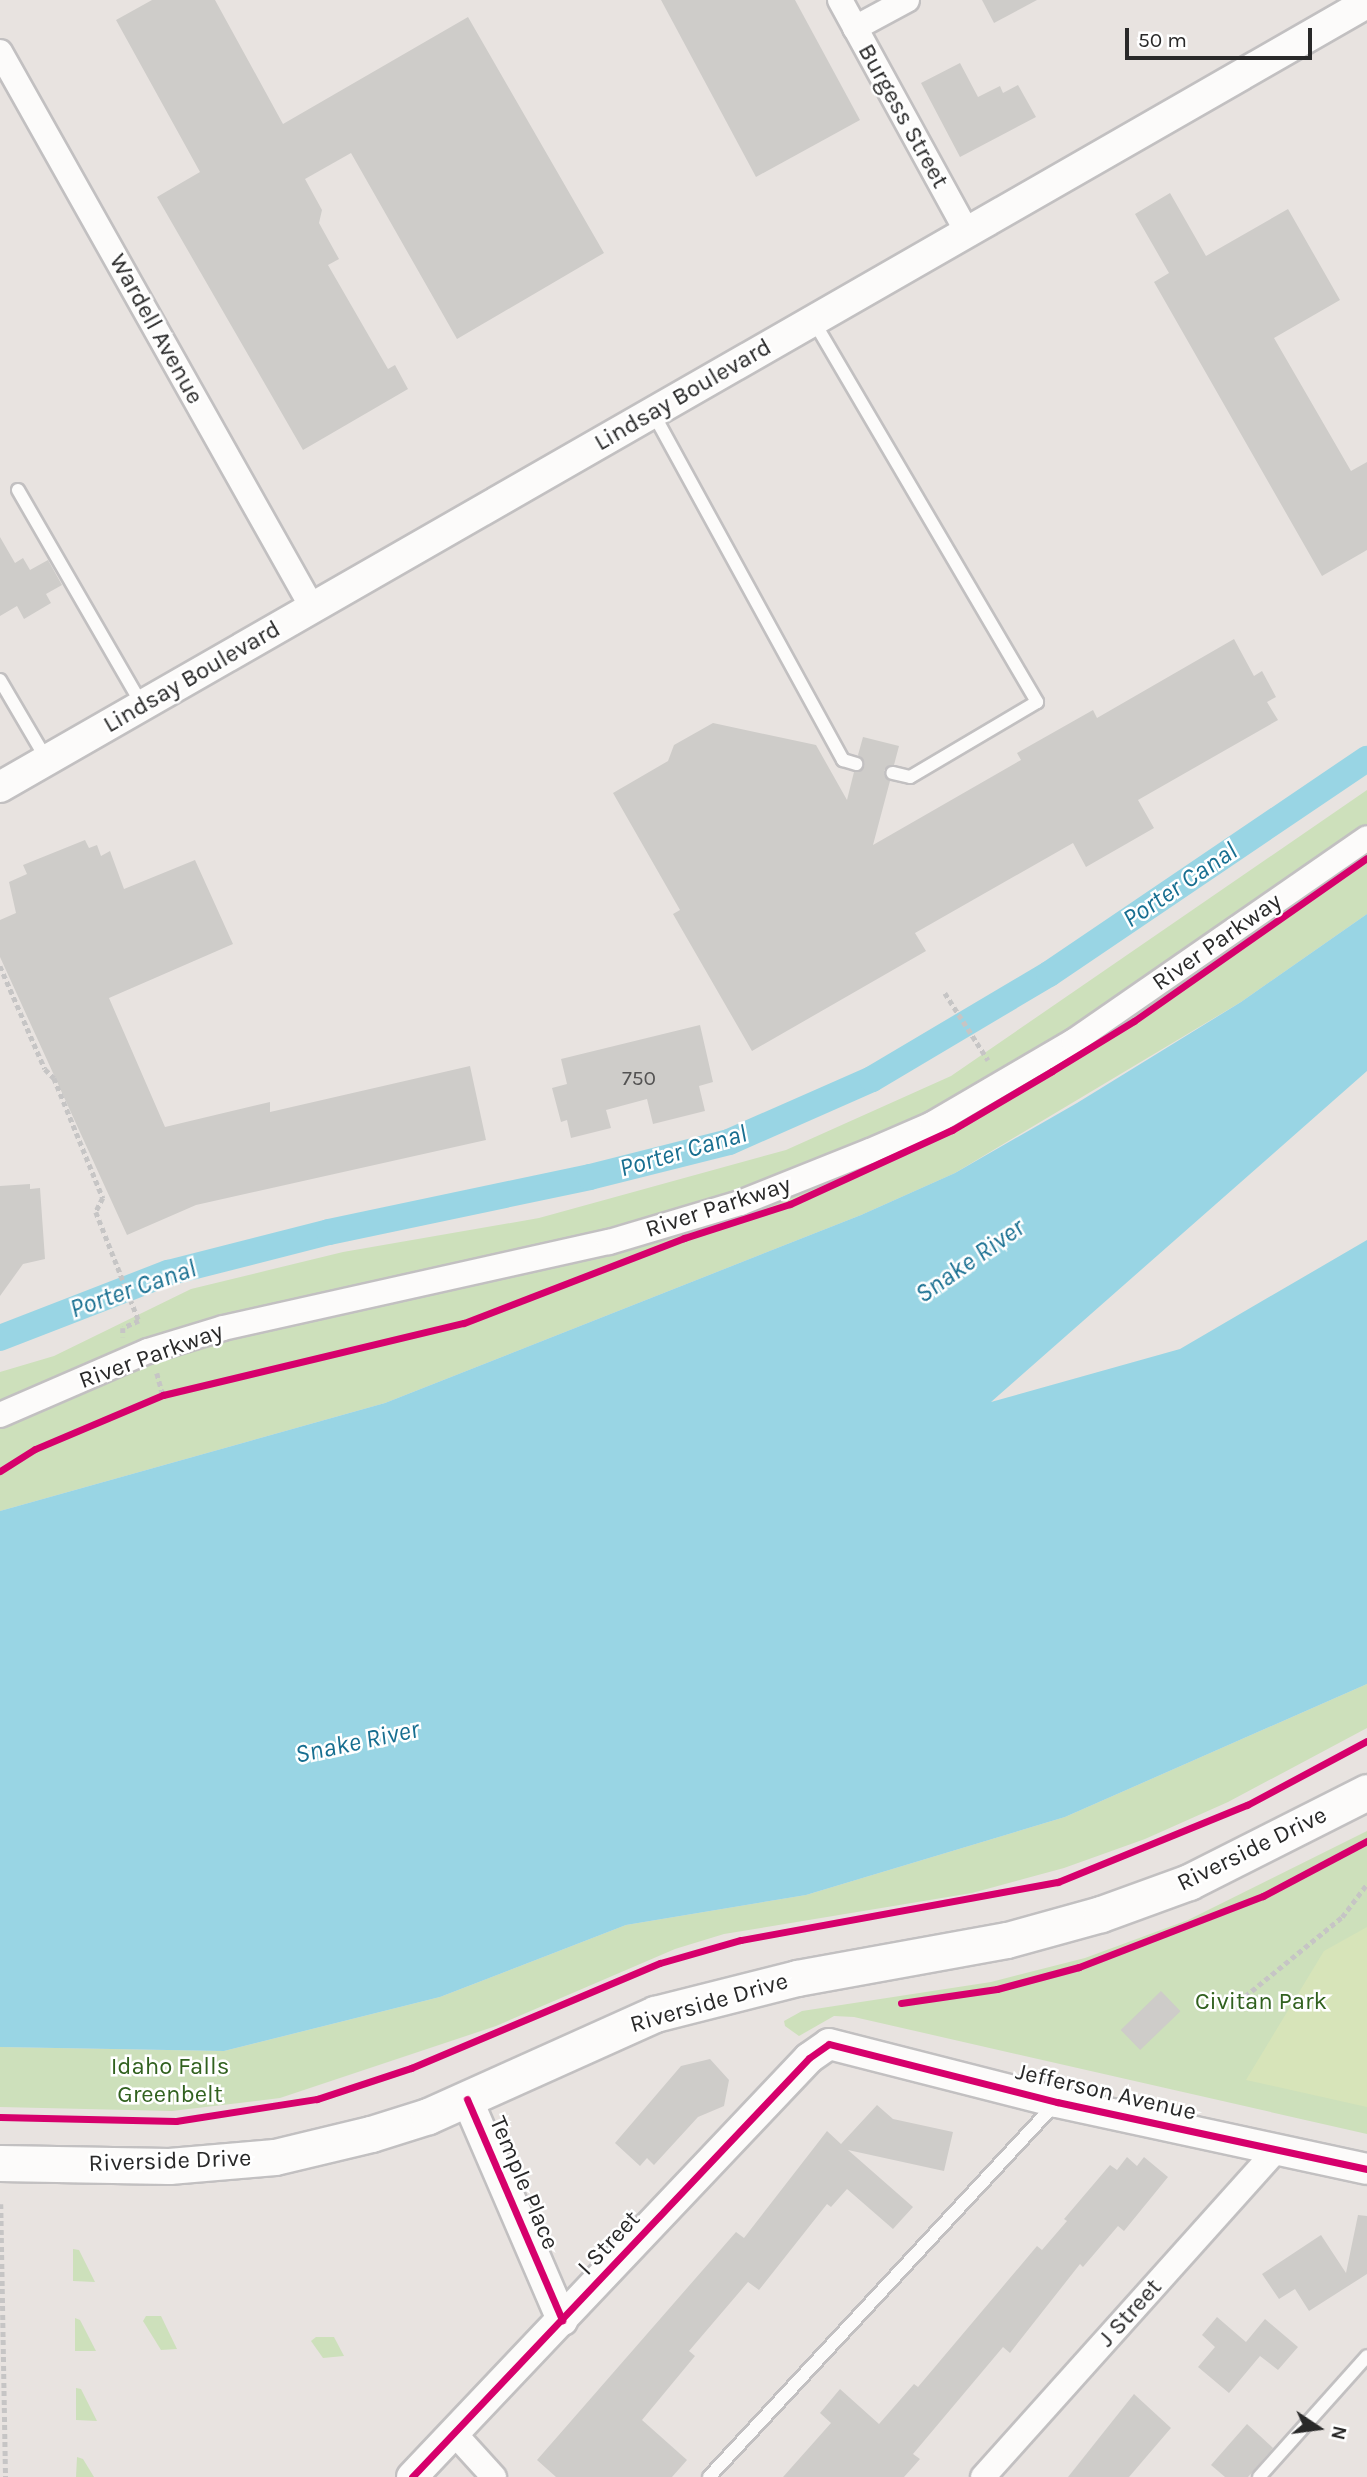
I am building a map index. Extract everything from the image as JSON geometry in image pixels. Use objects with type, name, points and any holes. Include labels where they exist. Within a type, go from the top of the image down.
[{"type":"main road","name":"Riverside Drive","points":[[0,2163],[169,2166],[275,2157],[371,2134],[467,2099],[655,2014],[797,1978],[1007,1940],[1101,1914],[1189,1882],[1367,1792]]},
{"type":"street","name":"Burgess Street","points":[[840,0],[967,232]]},
{"type":"street","points":[[855,28],[907,0]]},
{"type":"street","name":"Lindsay Boulevard","points":[[0,787],[1367,3]]},
{"type":"street","name":"Wardell Avenue","points":[[0,52],[312,607]]},
{"type":"street","name":"River Parkway","points":[[0,1415],[148,1351],[223,1328],[609,1242],[740,1203],[870,1151],[932,1124],[1074,1041],[1367,838]]},
{"type":"street","name":"I Street","points":[[412,2477],[813,2054],[829,2045],[838,2045]]},
{"type":"street","name":"Jefferson Avenue","points":[[838,2045],[1057,2102],[1367,2169]]},
{"type":"street","name":"Temple Place","points":[[467,2099],[562,2320]]},
{"type":"street","name":"J Street","points":[[983,2477],[1276,2150]]},
{"type":"street","points":[[453,2432],[494,2477]]},
{"type":"lane","points":[[813,320],[1037,702],[910,777],[892,773]]},
{"type":"lane","points":[[652,412],[843,760],[856,764]]},
{"type":"lane","points":[[18,490],[142,705]]},
{"type":"lane","points":[[0,680],[47,760]]},
{"type":"lane","points":[[709,2477],[1057,2102]]},
{"type":"lane","points":[[1259,2477],[1367,2356]]},
{"type":"path","points":[[0,966],[45,1069],[54,1077],[103,1199],[96,1212],[139,1321]]},
{"type":"path","points":[[946,993],[988,1060]]},
{"type":"path","points":[[155,1365],[163,1395]]},
{"type":"path","points":[[153,1399],[176,1392]]},
{"type":"path","points":[[1231,2007],[1342,1917],[1367,1884]]},
{"type":"path","points":[[1,2204],[2,2385],[6,2477]]},
{"type":"green space","points":[[1367,790],[1367,914],[1241,1002],[955,1173],[861,1215],[385,1403],[0,1511],[0,1372],[54,1356],[191,1289],[343,1252],[539,1218],[786,1150],[951,1076]]},
{"type":"green space","name":"Idaho Falls Greenbelt","points":[[1367,1684],[1367,1728],[1228,1802],[1145,1839],[1064,1868],[972,1893],[724,1934],[675,1949],[496,2026],[280,2098],[172,2111],[0,2107],[0,2047],[224,2051],[440,1997],[626,1925],[806,1895],[1065,1817]]},
{"type":"green space","name":"Civitan Park","points":[[1367,1831],[1367,2134],[854,2017],[834,2016],[799,2036],[785,2026],[784,2021],[802,2011],[991,1982],[1085,1958],[1188,1920]]},
{"type":"green space","points":[[1367,1927],[1367,2107],[1246,2080],[1324,1951]]},
{"type":"green space","points":[[73,2249],[79,2250],[95,2282],[73,2281]]},
{"type":"green space","points":[[146,2316],[161,2316],[177,2349],[161,2350],[143,2321]]},
{"type":"green space","points":[[75,2318],[80,2320],[96,2351],[75,2351]]},
{"type":"green space","points":[[316,2337],[334,2337],[344,2356],[323,2358],[311,2341]]},
{"type":"green space","points":[[76,2388],[81,2389],[97,2421],[76,2420]]},
{"type":"green space","points":[[77,2457],[83,2459],[94,2477],[76,2477]]},
{"type":"water","name":"Snake River","points":[[1367,914],[1367,1071],[991,1402],[1180,1349],[1367,1240],[1367,1684],[1065,1817],[806,1895],[626,1925],[440,1997],[224,2051],[0,2047],[0,1511],[385,1403],[861,1215],[955,1173],[1077,1103],[1241,1002]]},
{"type":"building","points":[[152,0],[215,0],[283,124],[468,17],[604,253],[457,339],[351,153],[305,179],[322,210],[319,223],[339,259],[328,265],[388,369],[395,365],[408,389],[303,450],[157,197],[200,172],[116,20]]},
{"type":"building","points":[[661,0],[795,0],[860,120],[756,177]]},
{"type":"building","points":[[982,0],[1037,0],[994,23]]},
{"type":"building","points":[[960,63],[978,97],[1000,86],[1003,93],[1018,85],[1036,117],[960,157],[921,83]]},
{"type":"building","points":[[1170,193],[1206,256],[1288,209],[1340,300],[1274,338],[1351,471],[1367,462],[1367,550],[1322,576],[1154,282],[1169,273],[1135,214]]},
{"type":"building","points":[[0,537],[15,563],[23,558],[30,570],[48,560],[62,585],[46,594],[51,603],[24,619],[17,606],[0,616]]},
{"type":"building","points":[[1234,639],[1254,676],[1262,671],[1276,697],[1267,702],[1278,720],[1138,800],[1154,828],[1086,867],[1073,843],[915,933],[926,951],[752,1051],[673,914],[680,910],[613,793],[668,761],[674,745],[713,723],[816,745],[847,800],[854,772],[864,766],[858,755],[863,737],[899,746],[894,765],[884,770],[890,781],[873,845],[1021,760],[1017,753],[1093,710],[1097,718]]},
{"type":"building","points":[[85,840],[89,848],[97,845],[101,856],[110,851],[124,889],[195,860],[233,944],[109,998],[165,1127],[270,1102],[270,1112],[470,1066],[486,1140],[196,1205],[127,1235],[0,957],[0,920],[16,913],[9,882],[27,874],[23,865]]},
{"type":"building","points":[[700,1025],[713,1082],[699,1086],[705,1111],[653,1124],[647,1099],[606,1110],[611,1128],[571,1138],[567,1120],[561,1122],[552,1088],[567,1084],[561,1059]]},
{"type":"building","points":[[30,1184],[30,1189],[40,1188],[45,1259],[23,1264],[0,1296],[0,1186]]},
{"type":"building","points":[[1161,1991],[1180,2011],[1140,2050],[1121,2030]]},
{"type":"building","points":[[710,2059],[729,2080],[724,2106],[698,2117],[654,2165],[647,2158],[640,2166],[615,2143],[681,2066]]},
{"type":"building","points":[[877,2105],[893,2119],[953,2132],[944,2171],[848,2150],[913,2207],[893,2229],[847,2189],[831,2207],[827,2204],[759,2290],[748,2282],[689,2351],[695,2356],[642,2420],[687,2460],[672,2477],[556,2477],[537,2460],[736,2232],[744,2238],[827,2131],[841,2144]]},
{"type":"building","points":[[1127,2157],[1137,2166],[1144,2157],[1168,2177],[1124,2231],[1118,2226],[1083,2267],[1080,2264],[1010,2353],[1003,2347],[913,2454],[920,2459],[904,2477],[783,2477],[831,2423],[820,2413],[840,2389],[879,2424],[914,2384],[918,2387],[1037,2246],[1042,2250],[1067,2221],[1064,2219],[1110,2165],[1117,2170]]},
{"type":"building","points":[[1358,2215],[1367,2216],[1367,2274],[1309,2311],[1295,2289],[1279,2299],[1262,2274],[1321,2235],[1346,2273]]},
{"type":"building","points":[[1217,2317],[1246,2342],[1265,2319],[1298,2347],[1278,2370],[1260,2356],[1229,2393],[1198,2367],[1215,2347],[1202,2335]]},
{"type":"building","points":[[1134,2394],[1171,2428],[1129,2477],[1068,2477]]},
{"type":"building","points":[[1247,2424],[1273,2448],[1248,2477],[1225,2477],[1211,2465]]},
{"type":"waterway","name":"Porter Canal","points":[[0,1338],[168,1273],[329,1232],[590,1177],[729,1142],[872,1079],[1049,974],[1367,759]]},
{"type":"cycle path","points":[[0,1471],[35,1449],[163,1395],[464,1323],[684,1238],[790,1204],[952,1130],[1052,1071],[1134,1021],[1367,858]]},
{"type":"cycle path","points":[[0,2117],[176,2121],[317,2099],[411,2068],[660,1963],[741,1940],[1058,1882],[1247,1805],[1367,1741]]},
{"type":"cycle path","points":[[901,2003],[997,1989],[1079,1967],[1263,1896],[1367,1841]]},
{"type":"cycle path","points":[[412,2477],[809,2058],[829,2044],[1057,2102],[1367,2169]]},
{"type":"cycle path","points":[[467,2099],[562,2320]]}]
